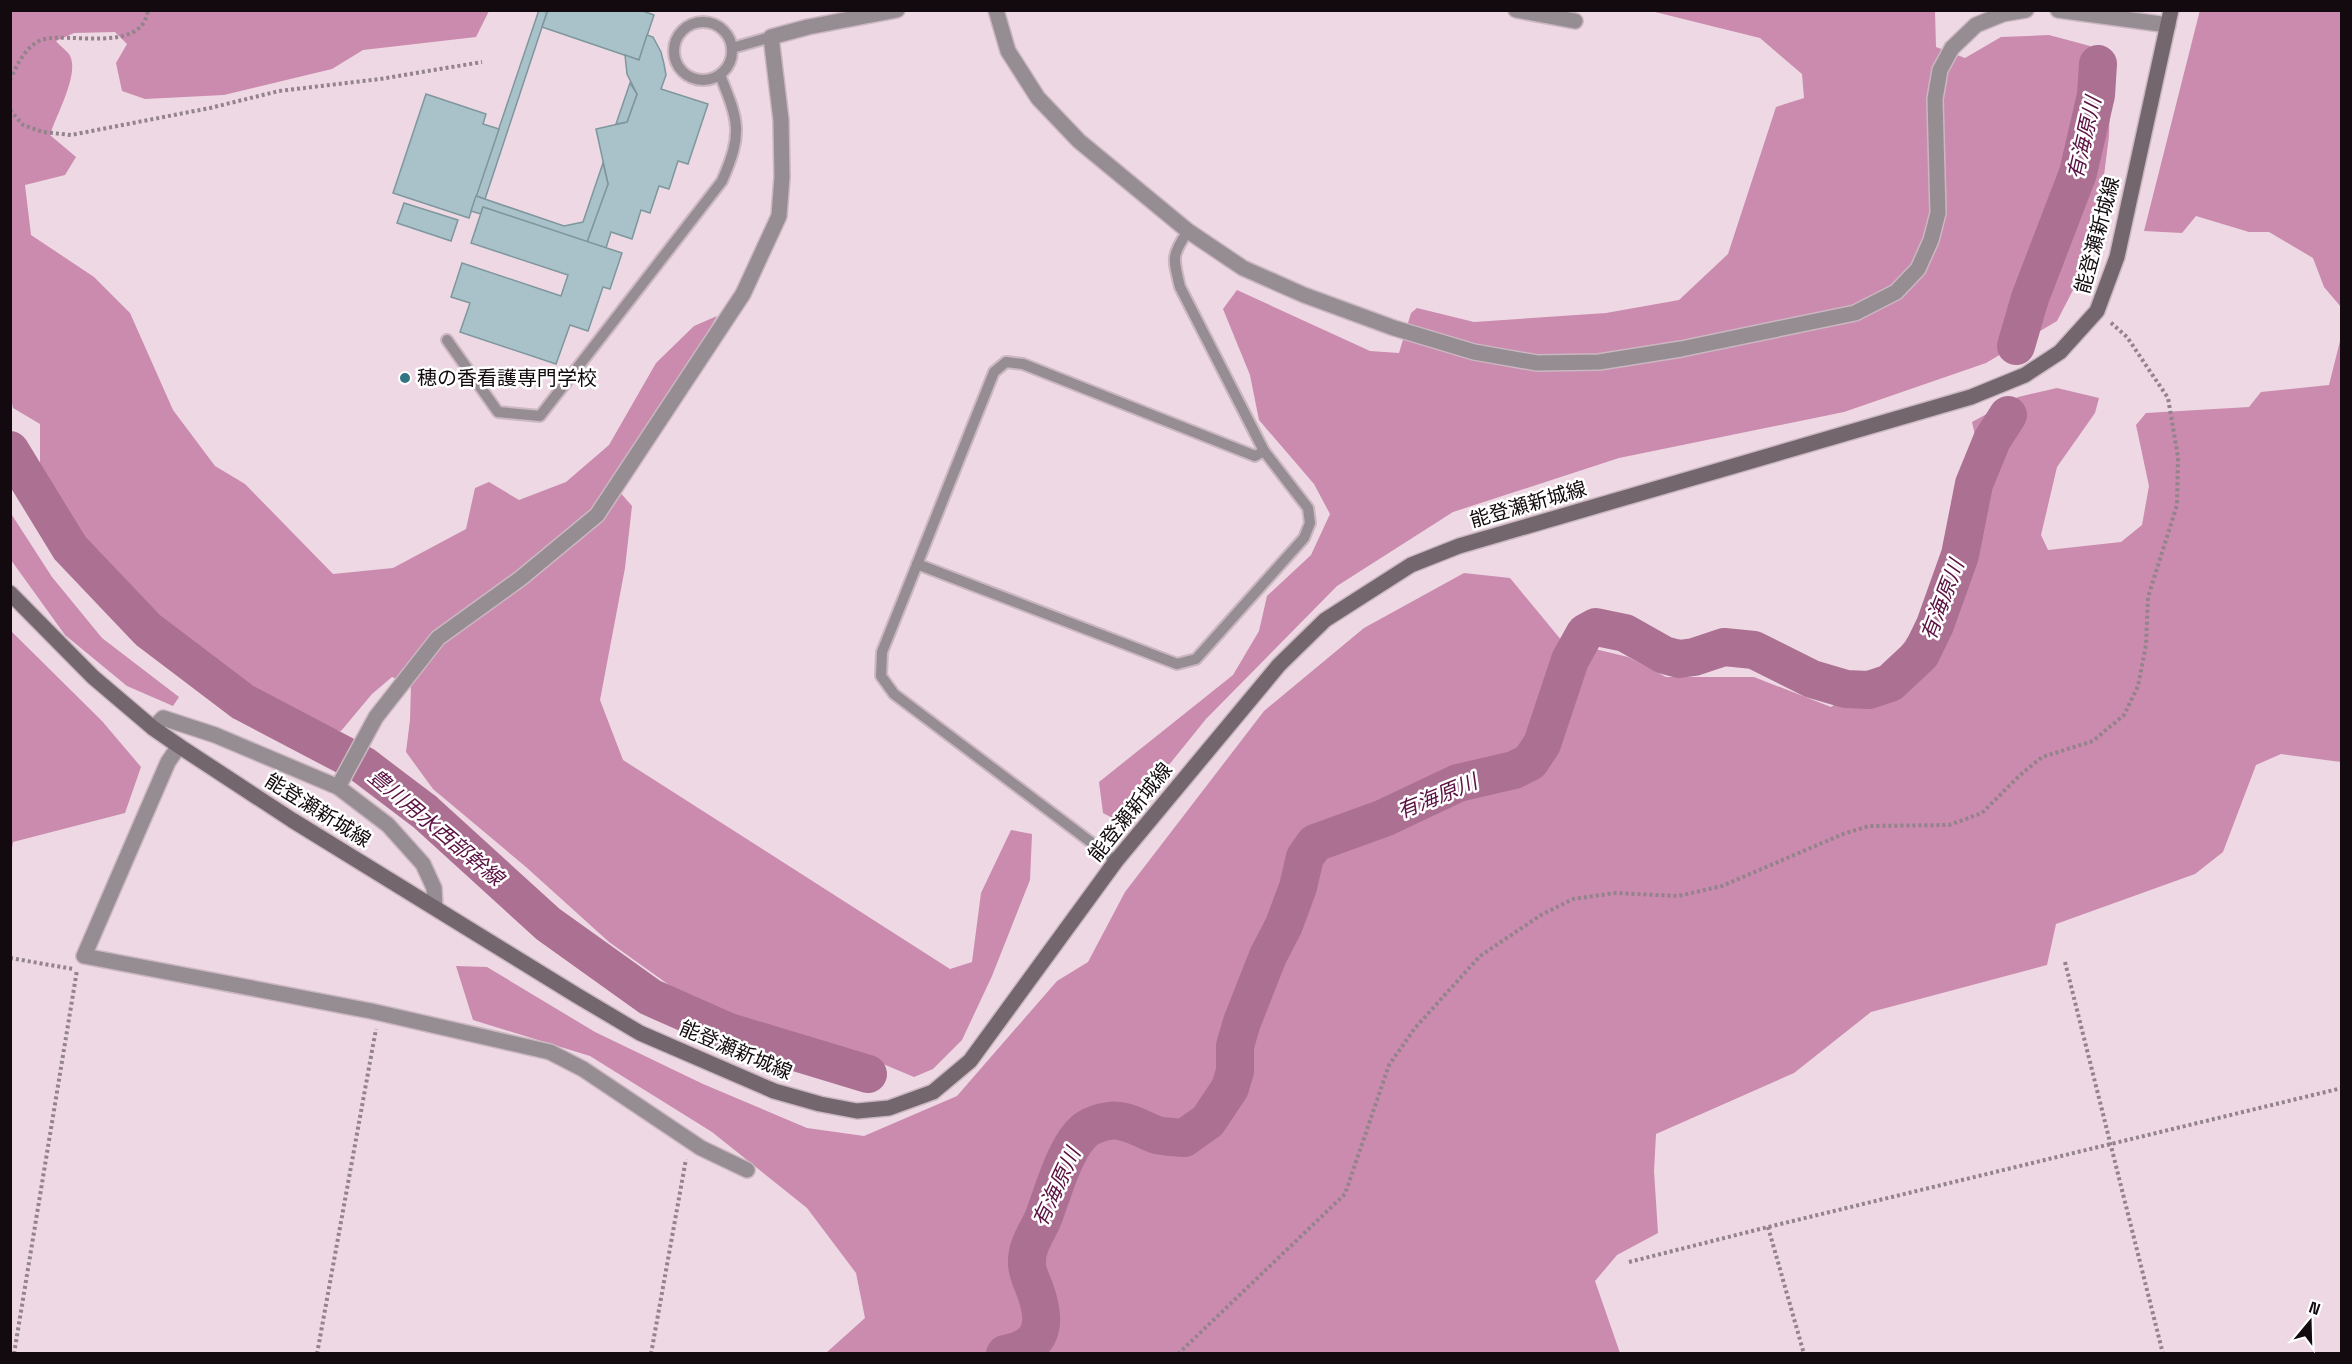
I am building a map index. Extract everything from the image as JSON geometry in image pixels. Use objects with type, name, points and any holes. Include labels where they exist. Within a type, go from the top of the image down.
[{"type":"main road","name":"能登瀬新城線","points":[[10,593],[93,677],[153,728],[292,820],[640,1033],[774,1091],[820,1104],[857,1111],[889,1108],[933,1092],[970,1061],[1116,861],[1279,665],[1325,620],[1412,566],[1460,546],[1971,397],[2025,375],[2060,352],[2097,311],[2117,257],[2170,18]]},
{"type":"street","points":[[341,782],[376,717],[438,638],[521,578],[597,515],[743,294],[778,216],[782,177],[781,120],[771,37],[808,27],[897,10]]},
{"type":"street","points":[[996,10],[1008,51],[1038,98],[1079,141],[1188,231],[1243,268],[1304,296],[1394,328],[1474,352],[1536,363],[1599,362],[1658,353],[1855,313],[1896,291],[1918,268],[1931,240],[1938,213],[1935,99],[1940,70],[1952,48],[1976,25],[2002,14],[2026,10]]},
{"type":"street","points":[[1516,10],[1575,21]]},
{"type":"street","points":[[2058,10],[2170,18]]},
{"type":"street","points":[[153,728],[163,718],[341,782],[388,825],[423,864],[434,888],[435,907]]},
{"type":"street","points":[[179,746],[168,762],[80,963],[379,1014],[550,1052],[583,1069],[692,1142],[747,1170]]},
{"type":"lane","points":[[699,10],[700,22]]},
{"type":"lane","points":[[700,22],[718,26],[725,32],[732,48],[727,68],[720,75],[711,79],[691,78],[677,64],[674,54],[678,36],[684,29],[700,22]]},
{"type":"lane","points":[[732,48],[771,37]]},
{"type":"lane","points":[[447,340],[498,412],[540,416],[722,181],[734,154],[737,125],[720,75]]},
{"type":"lane","points":[[917,564],[1177,664],[1196,659],[1304,538],[1310,523],[1308,508],[1264,450],[1180,286],[1174,261],[1175,250],[1188,231]]},
{"type":"lane","points":[[1116,861],[894,694],[881,676],[882,652],[994,372],[1006,362],[1023,364],[1255,456],[1264,450]]},
{"type":"path","points":[[10,80],[28,49],[42,40],[108,39],[128,34],[140,26],[148,10]]},
{"type":"path","points":[[10,110],[23,125],[43,132],[71,135],[210,108],[279,91],[380,79],[482,62]]},
{"type":"path","points":[[1178,1353],[1345,1194],[1389,1065],[1415,1028],[1480,956],[1541,915],[1574,899],[1615,893],[1678,896],[1722,886],[1843,834],[1869,826],[1949,825],[1982,813],[2042,756],[2093,741],[2124,715],[2138,686],[2146,645],[2148,597],[2177,505],[2178,457],[2168,398],[2127,337],[2097,311]]},
{"type":"path","points":[[10,958],[80,963],[14,1353]]},
{"type":"path","points":[[2065,962],[2163,1353]]},
{"type":"path","points":[[317,1353],[379,1014]]},
{"type":"path","points":[[1629,1262],[2342,1088]]},
{"type":"path","points":[[651,1353],[688,1153],[692,1142]]},
{"type":"path","points":[[1768,1227],[1804,1353]]},
{"type":"shaded area","points":[[2200,10],[2341,11],[2341,307],[2324,287],[2313,258],[2269,232],[2249,232],[2196,216],[2182,233],[2144,231]]},
{"type":"shaded area","points":[[10,11],[489,11],[476,37],[363,50],[332,69],[224,95],[145,99],[122,91],[116,63],[127,44],[115,32],[74,33],[56,41],[69,54],[72,71],[66,94],[50,135],[76,157],[65,175],[25,185],[31,235],[94,277],[130,313],[173,410],[215,466],[245,484],[333,574],[393,568],[466,529],[475,488],[489,482],[519,500],[566,482],[609,445],[656,363],[694,326],[717,316],[670,398],[612,483],[632,506],[625,568],[600,700],[623,760],[950,969],[972,962],[981,893],[1011,830],[1032,834],[1030,880],[992,976],[962,1040],[933,1069],[914,1077],[864,1056],[697,1005],[609,942],[526,867],[433,789],[406,752],[411,685],[392,677],[372,694],[341,731],[312,728],[207,662],[129,590],[64,518],[40,469],[40,424],[13,408],[11,399]]},
{"type":"shaded area","points":[[1651,11],[1935,11],[1936,47],[1965,58],[2001,37],[2049,35],[2090,46],[2111,68],[2109,136],[2101,199],[2087,263],[2057,321],[1986,363],[1844,412],[1619,458],[1453,512],[1337,586],[1206,719],[1122,823],[1103,813],[1099,782],[1233,675],[1259,631],[1267,596],[1311,555],[1330,514],[1314,484],[1259,420],[1250,375],[1223,309],[1237,290],[1370,351],[1399,353],[1411,313],[1417,308],[1474,322],[1606,313],[1679,300],[1728,254],[1776,107],[1804,98],[1802,74],[1760,38]]},
{"type":"shaded area","points":[[2341,337],[2341,762],[2281,754],[2256,765],[2223,852],[2195,874],[2056,924],[2047,965],[1871,1012],[1794,1073],[1656,1134],[1654,1171],[1658,1233],[1617,1255],[1595,1281],[1620,1353],[826,1353],[865,1318],[856,1273],[807,1208],[712,1132],[590,1056],[473,1020],[456,966],[487,967],[595,1032],[703,1084],[807,1128],[864,1136],[957,1096],[1057,981],[1088,962],[1125,892],[1264,711],[1364,628],[1464,573],[1510,578],[1562,641],[1628,657],[1666,677],[1754,677],[1831,707],[1886,669],[1936,596],[1967,524],[1982,466],[1972,422],[2018,397],[2057,388],[2099,398],[2095,413],[2057,467],[2041,535],[2048,550],[2121,542],[2142,525],[2149,486],[2136,425],[2146,413],[2249,407],[2261,392],[2329,385]]},
{"type":"shaded area","points":[[10,512],[52,577],[102,638],[179,697],[173,706],[127,686],[65,635],[11,560]]},
{"type":"shaded area","points":[[11,631],[102,721],[141,767],[125,813],[13,842],[11,855]]},
{"type":"building","points":[[539,10],[547,12],[485,199],[476,196]]},
{"type":"building","points":[[548,10],[640,10],[654,15],[639,60],[542,27]]},
{"type":"building","points":[[647,35],[653,37],[661,52],[666,75],[661,89],[708,104],[688,164],[678,161],[669,189],[659,186],[650,213],[641,210],[632,239],[611,232],[606,248],[587,242],[608,184],[596,129],[627,122],[637,94],[627,74],[625,55],[639,60]]},
{"type":"building","points":[[630,83],[637,94],[627,122],[616,124]]},
{"type":"building","points":[[426,94],[486,114],[483,124],[499,129],[469,218],[393,193]]},
{"type":"building","points":[[603,163],[608,184],[587,242],[483,207],[481,214],[471,211],[476,196],[564,226],[583,222]]},
{"type":"building","points":[[404,203],[458,220],[451,241],[397,223]]},
{"type":"building","points":[[483,207],[622,253],[610,289],[603,287],[588,331],[570,325],[556,364],[460,332],[470,303],[451,297],[462,263],[561,296],[568,275],[471,243]]},
{"type":"waterway","name":"有海原川","points":[[2016,346],[2030,298],[2078,173],[2096,95],[2098,64]]},
{"type":"waterway","name":"有海原川","points":[[1005,1354],[1028,1346],[1039,1332],[1041,1313],[1028,1270],[1028,1252],[1060,1171],[1080,1135],[1088,1128],[1107,1121],[1115,1121],[1128,1123],[1157,1135],[1184,1138],[1208,1121],[1230,1088],[1235,1071],[1235,1046],[1242,1022],[1268,956],[1284,925],[1298,887],[1305,857],[1315,843],[1384,818],[1458,783],[1514,770],[1530,762],[1542,744],[1570,660],[1585,633],[1596,627],[1625,633],[1664,655],[1679,659],[1694,657],[1724,647],[1754,650],[1812,679],[1846,689],[1869,690],[1890,683],[1921,654],[1935,625],[1960,555],[1974,484],[1992,440],[2008,415]]},
{"type":"waterway","name":"豊川用水西部幹線","points":[[10,450],[70,548],[148,630],[243,702],[363,765],[425,812],[548,924],[650,997],[729,1032],[868,1074]]},
{"type":"place","name":"穂の香看護専門学校","points":[[405,378]]}]
